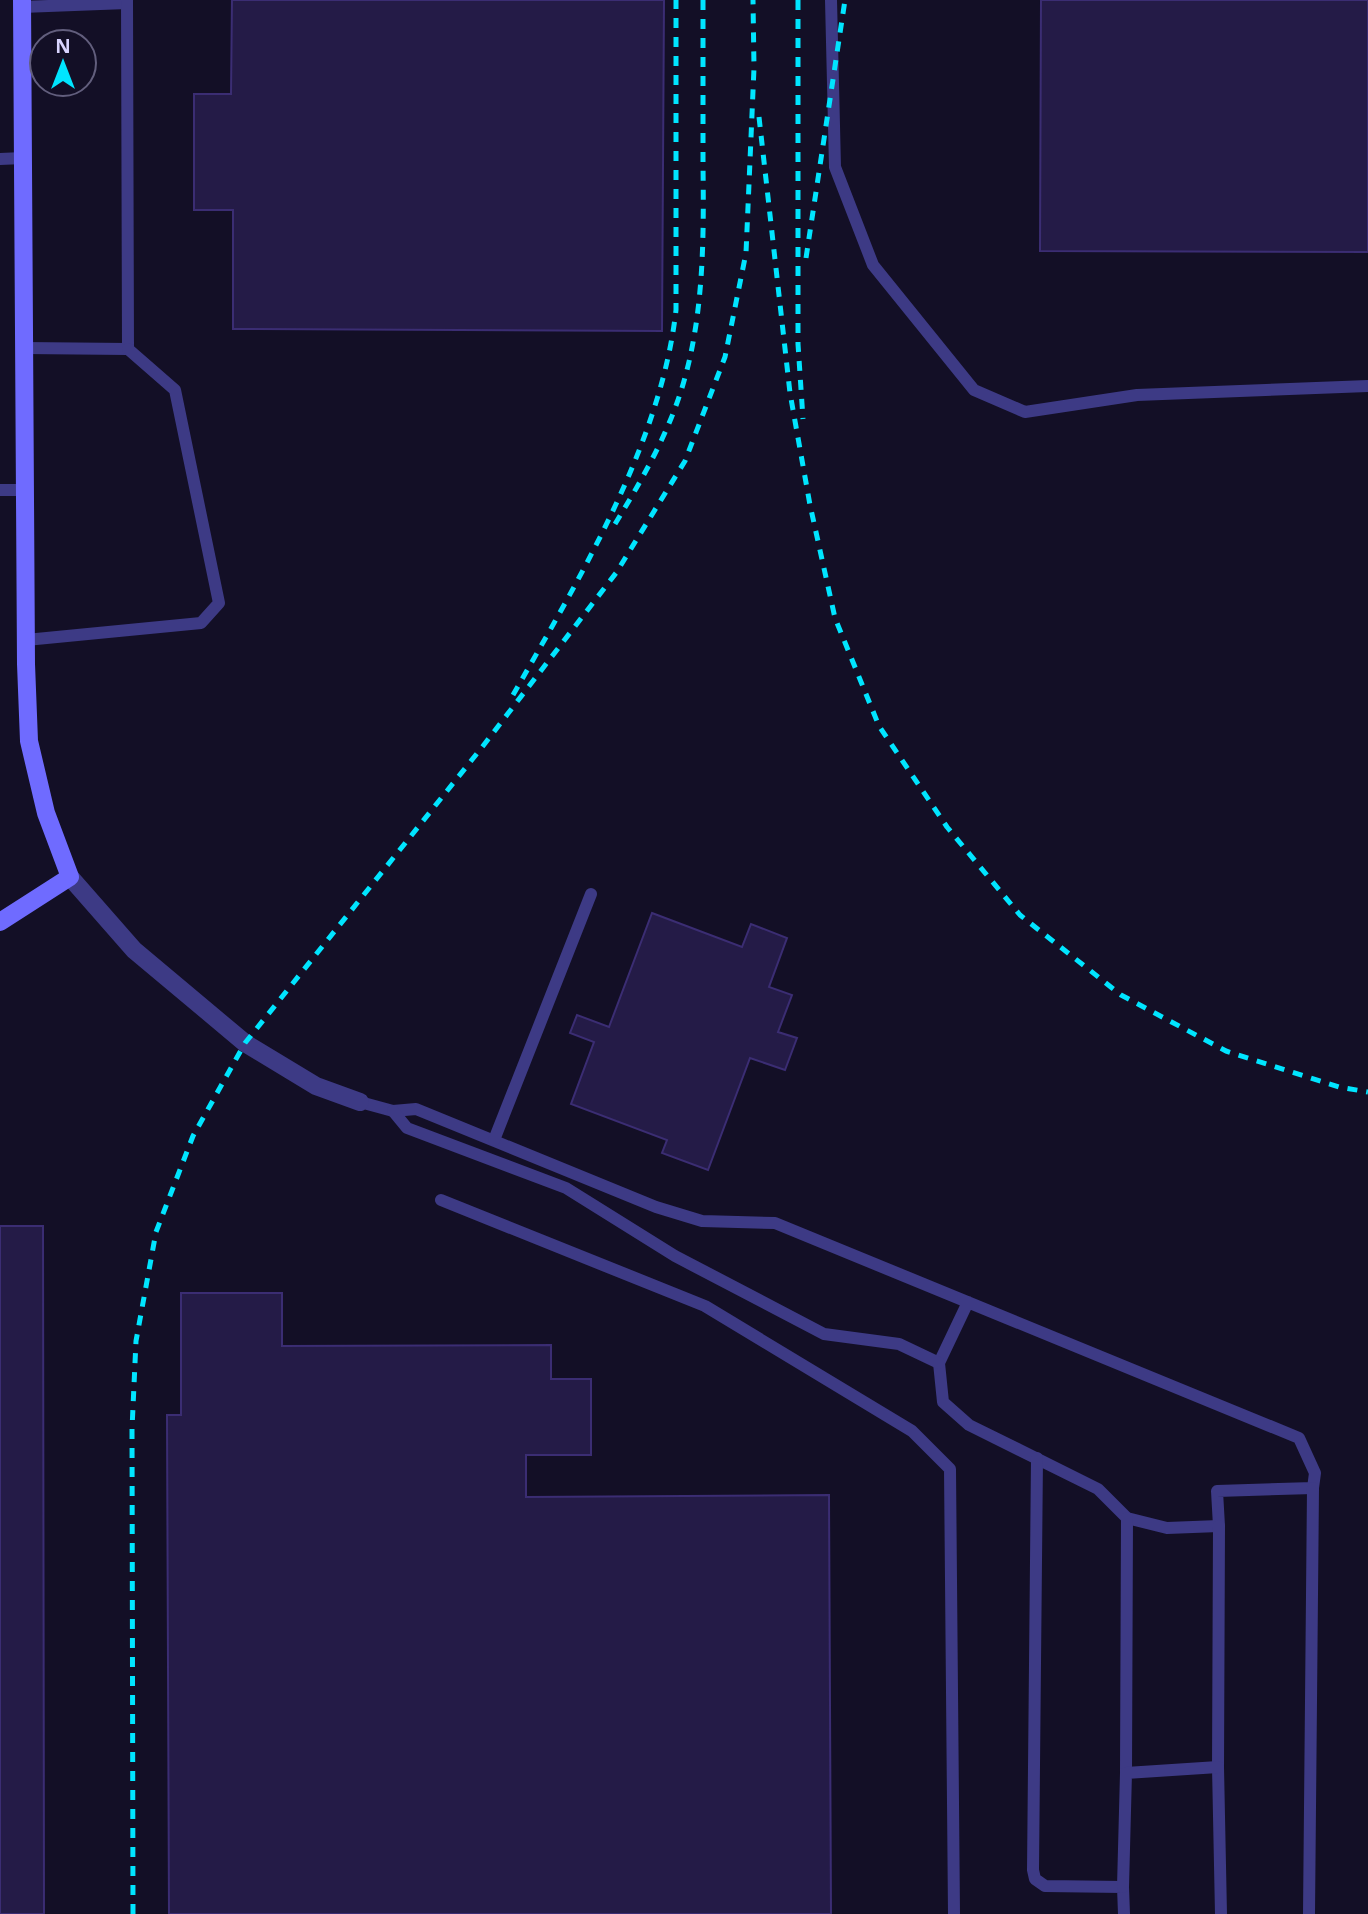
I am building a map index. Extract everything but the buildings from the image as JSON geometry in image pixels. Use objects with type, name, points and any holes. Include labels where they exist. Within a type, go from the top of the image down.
[{"type":"street","points":[[22,4],[26,640],[29,740],[46,813],[70,877],[134,950],[245,1043],[316,1086],[360,1102]]},
{"type":"street","points":[[0,922],[70,877]]},
{"type":"lane","points":[[831,0],[835,167],[873,265],[974,390],[1025,412],[1137,395],[1368,386]]},
{"type":"lane","points":[[22,4],[127,1],[128,349]]},
{"type":"lane","points":[[0,159],[23,158]]},
{"type":"lane","points":[[24,348],[128,349],[175,390],[219,603],[201,624],[26,640]]},
{"type":"lane","points":[[0,490],[25,490]]},
{"type":"lane","points":[[494,1140],[591,894]]},
{"type":"lane","points":[[360,1102],[393,1111],[416,1109],[656,1207],[702,1221],[775,1223],[1299,1438],[1315,1473],[1309,1914]]},
{"type":"lane","points":[[393,1111],[407,1128],[566,1188],[675,1256],[824,1334],[899,1344],[939,1363]]},
{"type":"lane","points":[[441,1200],[705,1306],[912,1431],[950,1469],[954,1914]]},
{"type":"lane","points":[[968,1302],[939,1363],[943,1402],[970,1425],[1098,1489],[1127,1518],[1167,1528],[1219,1526]]},
{"type":"lane","points":[[1037,1458],[1033,1870],[1035,1879],[1045,1886],[1123,1887]]},
{"type":"lane","points":[[1221,1914],[1217,1491],[1313,1488]]},
{"type":"lane","points":[[1124,1914],[1127,1518]]},
{"type":"lane","points":[[1126,1773],[1218,1768]]},
{"type":"railway","points":[[513,695],[590,558],[614,509],[653,410],[667,360],[676,310],[676,0]]},
{"type":"railway","points":[[615,524],[647,469],[674,411],[684,381],[697,320],[703,227],[703,0]]},
{"type":"railway","points":[[133,1914],[132,1429],[136,1341],[156,1232],[193,1136],[245,1043],[483,746],[616,573],[685,461],[725,357],[746,253],[754,68],[753,0]]},
{"type":"railway","points":[[798,0],[798,344],[803,419]]},
{"type":"railway","points":[[806,258],[845,0]]},
{"type":"railway","points":[[759,117],[790,393],[810,505],[835,618],[879,726],[947,827],[1020,915],[1121,995],[1226,1051],[1339,1087],[1368,1092]]}]
